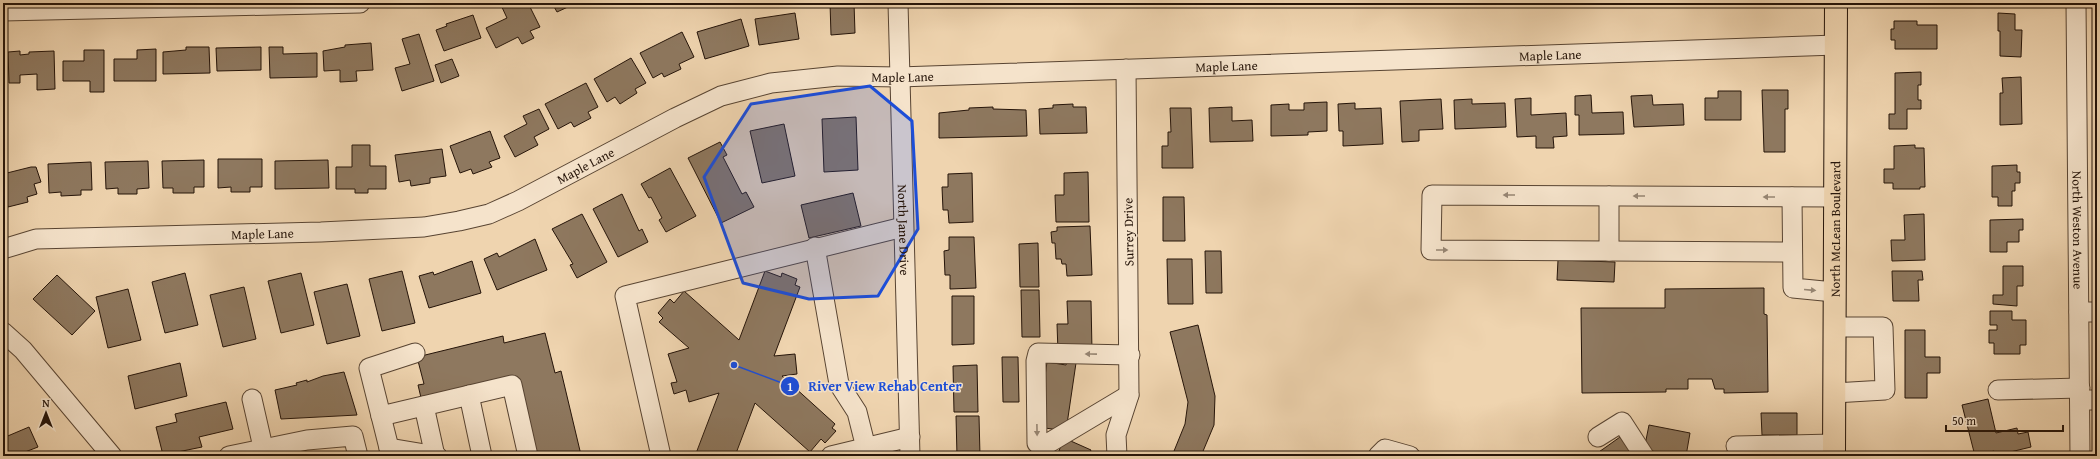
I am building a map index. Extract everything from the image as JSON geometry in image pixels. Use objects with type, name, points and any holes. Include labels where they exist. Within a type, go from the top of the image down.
[{"type":"main road","name":"North McLean Boulevard","points":[[1834,450],[1836,3]]},
{"type":"street","points":[[3,11],[360,3]]},
{"type":"street","name":"North Jane Drive","points":[[898,3],[910,456]]},
{"type":"street","name":"North Weston Avenue","points":[[2076,3],[2088,312],[2086,396],[2080,456]]},
{"type":"street","name":"Maple Lane","points":[[3,249],[36,239],[63,237],[321,232],[424,227],[459,221],[489,214],[518,201],[675,118],[722,96],[779,82],[838,76],[899,76],[1126,69],[1836,45]]},
{"type":"street","name":"Surrey Drive","points":[[1117,456],[1116,435],[1129,395],[1130,355],[1126,69]]},
{"type":"street","points":[[1792,252],[1431,250],[1432,195],[1836,197]]},
{"type":"street","points":[[1608,196],[1609,251]]},
{"type":"street","points":[[1792,197],[1793,288],[1834,292]]},
{"type":"street","points":[[661,456],[625,296],[904,226]]},
{"type":"street","points":[[816,247],[826,319],[839,384],[857,412],[866,448]]},
{"type":"street","points":[[1834,327],[1883,327],[1885,390],[1834,393]]},
{"type":"street","points":[[3,332],[23,350],[112,456]]},
{"type":"street","points":[[415,353],[369,368],[390,452],[436,456],[424,406]]},
{"type":"street","points":[[1129,395],[1042,446],[1037,443],[1036,361],[1038,353],[1130,355]]},
{"type":"street","points":[[381,416],[512,385],[528,456]]},
{"type":"street","points":[[1998,390],[2086,396]]},
{"type":"street","points":[[469,395],[482,456]]},
{"type":"street","points":[[252,398],[264,452]]},
{"type":"street","points":[[1598,437],[1622,422],[1644,456]]},
{"type":"street","points":[[229,456],[264,452],[307,440],[353,436],[358,456]]},
{"type":"street","points":[[831,456],[910,437]]},
{"type":"street","points":[[1736,446],[1834,450]]},
{"type":"street","points":[[1378,456],[1385,449],[1410,456]]},
{"type":"highlighted area","points":[[870,86],[912,121],[918,229],[878,296],[809,299],[743,283],[704,177],[751,104]]},
{"type":"building","points":[[500,3],[528,3],[540,27],[530,31],[534,38],[522,44],[518,37],[496,48],[486,28],[507,18]]},
{"type":"building","points":[[552,3],[568,3],[570,6],[557,12]]},
{"type":"building","points":[[830,3],[854,3],[855,33],[831,35]]},
{"type":"building","points":[[795,13],[799,39],[759,45],[755,19]]},
{"type":"building","points":[[1998,13],[2015,14],[2015,30],[2022,30],[2021,57],[2000,56]]},
{"type":"building","points":[[473,15],[481,38],[444,51],[436,30],[447,26],[446,24]]},
{"type":"building","points":[[741,19],[749,46],[705,59],[697,32]]},
{"type":"building","points":[[1894,21],[1917,21],[1917,25],[1937,25],[1937,49],[1895,49],[1895,40],[1891,40],[1891,29],[1894,29]]},
{"type":"building","points":[[682,32],[694,57],[679,64],[681,69],[664,77],[662,73],[653,78],[640,53]]},
{"type":"building","points":[[419,34],[434,81],[402,91],[395,68],[410,64],[402,39]]},
{"type":"building","points":[[371,43],[373,70],[356,71],[357,81],[340,82],[340,70],[324,71],[323,51],[345,47],[345,45]]},
{"type":"building","points":[[186,47],[209,47],[210,73],[163,74],[163,52],[186,50]]},
{"type":"building","points":[[261,47],[261,70],[217,71],[216,48]]},
{"type":"building","points":[[269,47],[283,47],[283,54],[317,53],[317,77],[270,78]]},
{"type":"building","points":[[156,49],[156,81],[114,81],[114,59],[137,59],[137,50]]},
{"type":"building","points":[[84,50],[104,50],[104,92],[90,92],[90,81],[63,81],[63,61],[84,61]]},
{"type":"building","points":[[20,51],[20,55],[29,54],[29,52],[54,51],[55,89],[37,90],[37,74],[20,75],[20,83],[9,83],[8,52]]},
{"type":"building","points":[[631,58],[646,83],[635,89],[637,93],[620,104],[615,97],[607,102],[594,79]]},
{"type":"building","points":[[452,59],[459,76],[441,83],[435,65]]},
{"type":"building","points":[[1921,72],[1921,85],[1918,85],[1918,100],[1921,100],[1921,109],[1907,109],[1907,129],[1889,129],[1889,114],[1895,114],[1895,73]]},
{"type":"building","points":[[2021,77],[2022,124],[2000,125],[2000,93],[2003,93],[2002,78]]},
{"type":"building","points":[[586,83],[598,107],[588,112],[591,118],[574,127],[571,122],[558,129],[545,104]]},
{"type":"building","points":[[1762,90],[1788,90],[1788,109],[1785,109],[1785,152],[1764,152]]},
{"type":"building","points":[[1718,91],[1741,91],[1741,120],[1705,120],[1705,98],[1718,98]]},
{"type":"building","points":[[1591,95],[1592,113],[1623,112],[1624,134],[1579,135],[1579,115],[1575,115],[1575,96]]},
{"type":"building","points":[[1652,95],[1653,105],[1683,104],[1684,125],[1634,127],[1631,96]]},
{"type":"building","points":[[1531,98],[1531,115],[1566,113],[1567,136],[1553,137],[1554,148],[1536,148],[1536,136],[1517,137],[1515,99]]},
{"type":"building","points":[[1441,99],[1443,129],[1419,130],[1419,141],[1402,142],[1400,101]]},
{"type":"building","points":[[1472,99],[1472,104],[1505,103],[1506,127],[1455,129],[1454,100]]},
{"type":"building","points":[[1327,102],[1327,131],[1308,132],[1308,135],[1271,136],[1271,105],[1289,104],[1289,110],[1304,110],[1304,103]]},
{"type":"building","points":[[1355,103],[1355,109],[1381,108],[1383,144],[1343,146],[1343,131],[1339,131],[1338,104]]},
{"type":"building","points":[[1073,104],[1073,107],[1086,107],[1087,133],[1040,134],[1039,109],[1053,108],[1053,105]]},
{"type":"building","points":[[993,107],[993,109],[1026,110],[1027,136],[939,138],[939,113],[969,110],[969,108]]},
{"type":"building","points":[[1232,107],[1232,121],[1252,120],[1253,141],[1210,142],[1209,108]]},
{"type":"building","points":[[1170,108],[1191,108],[1193,168],[1162,168],[1162,146],[1168,146],[1168,132],[1171,132]]},
{"type":"building","points":[[539,109],[549,129],[534,137],[538,145],[515,157],[504,136],[527,124],[523,116]]},
{"type":"building","points":[[856,117],[858,170],[824,172],[822,119]]},
{"type":"building","points":[[784,124],[795,176],[762,183],[750,131]]},
{"type":"building","points":[[490,131],[500,158],[489,162],[492,167],[473,174],[471,169],[460,173],[450,146]]},
{"type":"building","points":[[720,142],[727,155],[723,157],[742,194],[746,192],[754,207],[721,223],[688,158]]},
{"type":"building","points":[[352,145],[370,145],[370,166],[386,166],[386,189],[368,189],[368,193],[355,193],[355,189],[336,189],[336,167],[352,167]]},
{"type":"building","points":[[1915,145],[1915,148],[1924,148],[1925,187],[1920,187],[1920,189],[1893,189],[1893,183],[1884,183],[1884,169],[1894,169],[1894,146]]},
{"type":"building","points":[[442,149],[446,176],[430,178],[430,183],[411,186],[410,180],[399,182],[395,155]]},
{"type":"building","points":[[218,159],[262,159],[262,187],[250,187],[250,192],[231,192],[231,187],[218,188]]},
{"type":"building","points":[[204,160],[204,187],[194,187],[194,193],[173,193],[173,188],[163,188],[162,161]]},
{"type":"building","points":[[328,160],[329,188],[275,189],[275,161]]},
{"type":"building","points":[[148,161],[149,188],[137,189],[137,194],[118,194],[118,188],[106,189],[105,162]]},
{"type":"building","points":[[91,162],[92,190],[81,190],[81,195],[61,196],[61,192],[49,193],[48,164]]},
{"type":"building","points":[[2017,165],[2017,172],[2020,172],[2020,183],[2015,183],[2015,191],[2012,191],[2012,206],[1998,206],[1998,197],[1992,197],[1992,166]]},
{"type":"building","points":[[36,167],[41,182],[34,184],[37,194],[27,197],[28,202],[8,207],[7,203],[3,204],[3,174]]},
{"type":"building","points":[[670,168],[696,216],[666,232],[659,220],[662,218],[651,197],[649,198],[641,184]]},
{"type":"building","points":[[1088,172],[1089,222],[1056,222],[1055,195],[1064,195],[1064,173]]},
{"type":"building","points":[[972,173],[973,222],[949,223],[948,210],[943,210],[942,187],[948,187],[948,174]]},
{"type":"building","points":[[853,193],[861,226],[809,238],[801,205]]},
{"type":"building","points":[[622,194],[639,231],[642,229],[648,242],[618,257],[593,209]]},
{"type":"building","points":[[1163,197],[1184,197],[1185,241],[1163,241]]},
{"type":"building","points":[[582,214],[607,262],[577,278],[570,265],[573,264],[552,229]]},
{"type":"building","points":[[1924,214],[1925,260],[1892,261],[1891,240],[1905,240],[1904,215]]},
{"type":"building","points":[[2023,219],[2023,230],[2019,230],[2019,242],[2007,242],[2007,252],[1990,252],[1990,220]]},
{"type":"building","points":[[1090,226],[1092,275],[1067,276],[1066,264],[1062,264],[1061,259],[1056,259],[1055,243],[1052,243],[1051,232],[1057,231],[1057,227]]},
{"type":"building","points":[[949,237],[974,237],[976,288],[950,289],[950,275],[945,275],[944,251],[949,250]]},
{"type":"building","points":[[535,239],[547,270],[497,290],[484,259],[497,253],[499,257]]},
{"type":"building","points":[[1038,243],[1039,287],[1020,287],[1019,244]]},
{"type":"building","points":[[1205,251],[1221,251],[1222,293],[1206,293]]},
{"type":"building","points":[[1167,259],[1192,259],[1193,304],[1168,304]]},
{"type":"building","points":[[1558,260],[1615,262],[1614,282],[1557,280]]},
{"type":"building","points":[[472,261],[481,293],[429,308],[419,276],[433,272],[434,275]]},
{"type":"building","points":[[2003,266],[2023,266],[2023,286],[2017,286],[2017,306],[1993,304],[1993,295],[2003,295]]},
{"type":"building","points":[[402,271],[415,323],[382,331],[369,279]]},
{"type":"building","points":[[765,271],[781,277],[782,273],[797,279],[795,285],[800,287],[774,356],[795,354],[797,374],[782,376],[835,424],[832,428],[836,431],[825,443],[821,439],[810,452],[755,403],[735,456],[695,456],[719,393],[689,402],[686,390],[674,394],[671,383],[677,382],[668,354],[689,348],[659,322],[663,318],[658,313],[670,299],[674,303],[684,291],[739,340]]},
{"type":"building","points":[[1892,271],[1922,271],[1923,280],[1918,280],[1919,301],[1893,301]]},
{"type":"building","points":[[185,273],[198,325],[165,333],[152,282]]},
{"type":"building","points":[[301,273],[314,325],[281,333],[268,281]]},
{"type":"building","points":[[57,275],[95,311],[72,335],[33,299]]},
{"type":"building","points":[[347,284],[360,336],[327,344],[314,292]]},
{"type":"building","points":[[244,287],[256,339],[223,347],[210,295]]},
{"type":"building","points":[[1764,288],[1764,314],[1767,315],[1768,392],[1724,393],[1724,389],[1715,389],[1712,379],[1688,379],[1688,389],[1666,389],[1666,392],[1582,393],[1581,308],[1665,308],[1665,289]]},
{"type":"building","points":[[128,289],[141,340],[108,348],[96,297]]},
{"type":"building","points":[[1021,290],[1039,290],[1040,337],[1022,337]]},
{"type":"building","points":[[952,296],[974,296],[974,344],[952,345]]},
{"type":"building","points":[[1067,301],[1091,301],[1092,351],[1058,352],[1057,324],[1068,324]]},
{"type":"building","points":[[1990,311],[2012,311],[2012,320],[2026,320],[2026,345],[2020,345],[2020,354],[1994,354],[1994,343],[1989,343],[1989,330],[1997,330],[1997,325],[1990,325]]},
{"type":"building","points":[[1198,325],[1215,396],[1214,425],[1201,456],[1172,456],[1185,424],[1188,402],[1170,332]]},
{"type":"building","points":[[1905,330],[1925,330],[1925,357],[1940,357],[1940,373],[1927,373],[1927,398],[1905,398]]},
{"type":"building","points":[[545,333],[555,373],[561,371],[581,455],[536,456],[517,379],[422,402],[418,385],[424,384],[417,357],[503,336],[504,343]]},
{"type":"building","points":[[1002,357],[1018,357],[1019,402],[1003,402]]},
{"type":"building","points":[[1047,362],[1066,365],[1067,362],[1076,363],[1066,431],[1038,427]]},
{"type":"building","points":[[180,363],[187,396],[135,409],[128,376]]},
{"type":"building","points":[[977,365],[978,412],[954,412],[953,366]]},
{"type":"building","points":[[344,372],[357,415],[281,419],[275,390],[297,385],[296,383],[307,380],[307,382],[323,376]]},
{"type":"building","points":[[1988,399],[1996,433],[2017,428],[2018,434],[2028,432],[2031,447],[2006,453],[2007,456],[1995,456],[1994,451],[1975,456],[1962,405]]},
{"type":"building","points":[[226,402],[233,429],[199,437],[202,447],[163,455],[156,427],[177,422],[175,414]]},
{"type":"building","points":[[1761,413],[1797,413],[1797,435],[1762,435]]},
{"type":"building","points":[[956,416],[979,416],[980,456],[957,456]]},
{"type":"building","points":[[1649,425],[1690,433],[1686,456],[1644,450]]},
{"type":"building","points":[[29,427],[38,447],[25,452],[24,456],[3,456],[3,438]]},
{"type":"building","points":[[1620,437],[1633,456],[1593,456],[1606,447]]},
{"type":"building","points":[[1064,438],[1091,450],[1088,456],[1057,456]]},
{"type":"place","name":"River View Rehab Center","points":[[734,365]]}]
